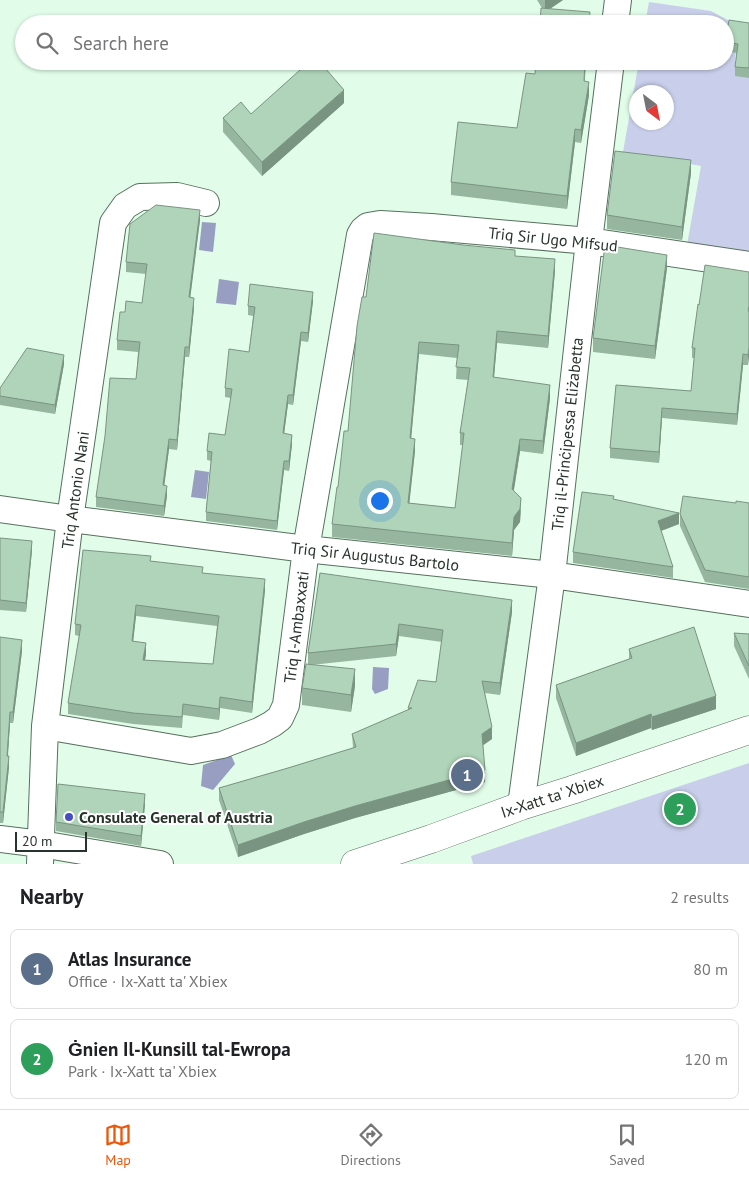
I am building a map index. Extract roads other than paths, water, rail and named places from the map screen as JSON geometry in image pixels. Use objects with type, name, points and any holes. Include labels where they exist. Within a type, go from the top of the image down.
[{"type":"main road","name":"Ix-Xatt ta' Xbiex","points":[[355,864],[749,730]]},
{"type":"street","name":"Triq il-Prinċipessa Eliżabetta","points":[[521,806],[552,575],[610,70]]},
{"type":"street","name":"Triq Antonio Nani","points":[[40,854],[45,726],[70,519],[113,223],[125,206],[140,197],[177,196],[206,203]]},
{"type":"street","name":"Triq Sir Ugo Mifsud","points":[[360,236],[368,226],[380,224],[431,227],[589,241],[749,265]]},
{"type":"street","name":"Triq l-Ambaxxati","points":[[45,726],[191,751],[222,745],[259,731],[280,718],[286,706],[306,549],[360,236]]},
{"type":"street","name":"Triq Sir Augustus Bartolo","points":[[0,509],[306,549],[552,575],[749,604]]},
{"type":"street","points":[[0,839],[40,854],[160,864]]},
{"type":"place","name":"Atlas Insurance","points":[[467,775]]},
{"type":"place","name":"Ġnien Il-Kunsill tal-Ewropa","points":[[680,809]]},
{"type":"place","name":"Consulate General of Austria","points":[[69,817]]}]
